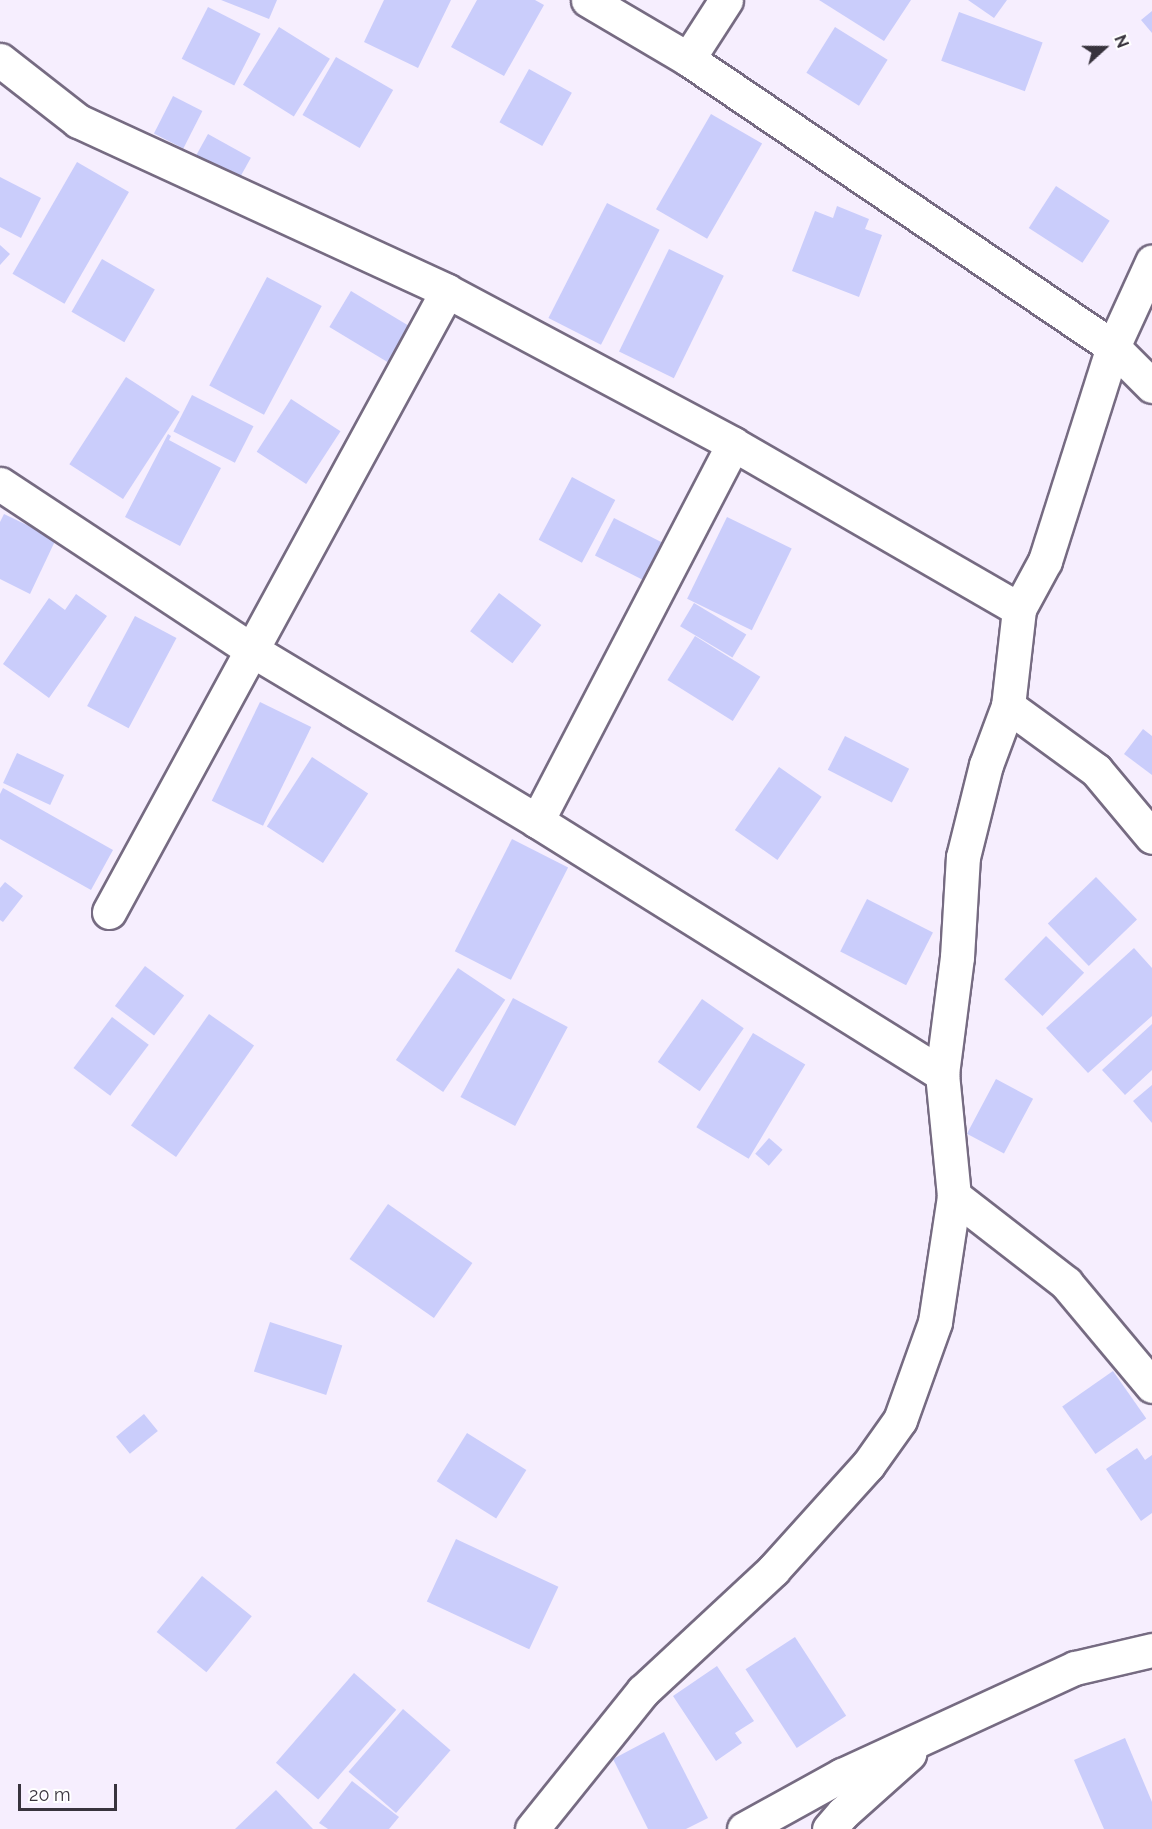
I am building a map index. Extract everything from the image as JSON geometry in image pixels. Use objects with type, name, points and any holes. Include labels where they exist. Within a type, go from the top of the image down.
[{"type":"street","points":[[588,0],[688,59],[1113,346],[1152,386]]},
{"type":"street","points":[[688,59],[726,0]]},
{"type":"street","points":[[0,60],[78,121],[447,291],[733,444],[1019,609]]},
{"type":"street","points":[[532,1829],[643,1691],[773,1570],[868,1465],[900,1420],[935,1322],[954,1196],[942,1074],[957,957],[963,857],[986,765],[1008,706],[1019,609],[1045,561],[1113,346],[1152,262]]},
{"type":"street","points":[[109,912],[250,649],[447,291]]},
{"type":"street","points":[[537,821],[733,444]]},
{"type":"street","points":[[0,484],[250,649],[537,821],[942,1074]]},
{"type":"street","points":[[1008,706],[1096,770],[1152,837]]},
{"type":"street","points":[[954,1196],[1066,1283],[1152,1386]]},
{"type":"street","points":[[744,1829],[842,1775],[1075,1668],[1152,1650]]},
{"type":"street","points":[[829,1829],[843,1813],[902,1763],[922,1738]]},
{"type":"building","points":[[221,0],[277,0],[269,19]]},
{"type":"building","points":[[384,0],[451,0],[418,68],[364,42]]},
{"type":"building","points":[[477,0],[535,0],[544,5],[504,76],[451,47]]},
{"type":"building","points":[[819,0],[911,0],[884,41]]},
{"type":"building","points":[[968,0],[1007,0],[994,18]]},
{"type":"building","points":[[208,7],[261,34],[234,85],[182,59]]},
{"type":"building","points":[[1152,11],[1152,33],[1141,20]]},
{"type":"building","points":[[959,12],[1043,42],[1025,91],[941,61]]},
{"type":"building","points":[[279,27],[330,59],[294,116],[243,85]]},
{"type":"building","points":[[835,27],[888,60],[859,106],[806,73]]},
{"type":"building","points":[[336,57],[393,90],[360,148],[302,115]]},
{"type":"building","points":[[529,69],[572,93],[542,146],[499,122]]},
{"type":"building","points":[[173,96],[202,111],[183,148],[154,133]]},
{"type":"building","points":[[711,114],[762,144],[707,239],[656,209]]},
{"type":"building","points":[[208,134],[251,158],[236,184],[193,160]]},
{"type":"building","points":[[77,162],[129,192],[64,304],[13,274]]},
{"type":"building","points":[[0,177],[41,198],[21,238],[0,227]]},
{"type":"building","points":[[1056,186],[1110,221],[1082,263],[1029,228]]},
{"type":"building","points":[[607,203],[660,230],[601,345],[548,318]]},
{"type":"building","points":[[837,206],[869,219],[865,229],[882,235],[859,297],[792,271],[815,211],[833,218]]},
{"type":"building","points":[[0,245],[10,254],[0,265]]},
{"type":"building","points":[[669,249],[724,276],[674,378],[619,351]]},
{"type":"building","points":[[102,259],[155,290],[124,342],[72,312]]},
{"type":"building","points":[[267,277],[322,306],[264,415],[209,386]]},
{"type":"building","points":[[351,291],[415,330],[394,366],[329,327]]},
{"type":"building","points":[[126,377],[180,412],[123,499],[69,464]]},
{"type":"building","points":[[192,395],[253,426],[235,463],[173,432]]},
{"type":"building","points":[[291,399],[340,431],[306,484],[257,452]]},
{"type":"building","points":[[168,434],[171,436],[169,440],[221,468],[180,546],[125,517]]},
{"type":"building","points":[[572,477],[615,500],[582,563],[539,540]]},
{"type":"building","points":[[4,514],[56,539],[30,594],[0,579],[0,522]]},
{"type":"building","points":[[727,517],[792,549],[752,630],[687,599]]},
{"type":"building","points":[[614,518],[662,543],[643,580],[595,555]]},
{"type":"building","points":[[499,593],[541,625],[512,663],[470,631]]},
{"type":"building","points":[[76,594],[107,616],[49,698],[3,664],[49,598],[65,610]]},
{"type":"building","points":[[694,603],[746,634],[732,658],[680,626]]},
{"type":"building","points":[[135,616],[176,638],[129,728],[87,706]]},
{"type":"building","points":[[695,636],[760,677],[733,721],[667,680]]},
{"type":"building","points":[[260,702],[311,727],[263,826],[212,801]]},
{"type":"building","points":[[1143,729],[1152,736],[1152,775],[1124,754]]},
{"type":"building","points":[[845,736],[909,769],[892,803],[828,770]]},
{"type":"building","points":[[17,753],[64,775],[50,805],[3,783]]},
{"type":"building","points":[[312,757],[368,793],[323,863],[267,827]]},
{"type":"building","points":[[779,767],[822,797],[777,860],[735,830]]},
{"type":"building","points":[[3,788],[113,850],[91,890],[0,839],[0,794]]},
{"type":"building","points":[[512,839],[568,868],[511,980],[455,951]]},
{"type":"building","points":[[1096,877],[1137,919],[1089,966],[1048,924]]},
{"type":"building","points":[[5,882],[23,896],[3,922],[0,920],[0,888]]},
{"type":"building","points":[[867,899],[933,933],[906,985],[840,952]]},
{"type":"building","points":[[1046,936],[1084,973],[1042,1016],[1004,979]]},
{"type":"building","points":[[1134,948],[1152,968],[1152,1016],[1088,1073],[1046,1028]]},
{"type":"building","points":[[145,966],[184,995],[154,1035],[115,1006]]},
{"type":"building","points":[[458,968],[505,1000],[443,1092],[396,1060]]},
{"type":"building","points":[[513,998],[568,1027],[515,1126],[460,1097]]},
{"type":"building","points":[[702,999],[744,1028],[700,1091],[658,1062]]},
{"type":"building","points":[[209,1014],[254,1046],[176,1157],[131,1125]]},
{"type":"building","points":[[112,1017],[149,1045],[110,1096],[73,1068]]},
{"type":"building","points":[[1152,1024],[1152,1070],[1125,1095],[1102,1070]]},
{"type":"building","points":[[753,1033],[805,1064],[749,1159],[696,1127]]},
{"type":"building","points":[[996,1079],[1033,1099],[1004,1153],[967,1134]]},
{"type":"building","points":[[1152,1085],[1152,1123],[1133,1101]]},
{"type":"building","points":[[769,1138],[783,1150],[769,1166],[755,1154]]},
{"type":"building","points":[[388,1204],[472,1263],[434,1318],[350,1259]]},
{"type":"building","points":[[270,1322],[342,1345],[326,1395],[254,1371]]},
{"type":"building","points":[[1113,1371],[1146,1419],[1095,1454],[1062,1407]]},
{"type":"building","points":[[144,1414],[158,1431],[130,1454],[116,1437]]},
{"type":"building","points":[[467,1433],[526,1470],[496,1518],[437,1481]]},
{"type":"building","points":[[1137,1448],[1145,1460],[1152,1455],[1152,1513],[1141,1521],[1106,1469]]},
{"type":"building","points":[[456,1539],[558,1587],[529,1649],[427,1602]]},
{"type":"building","points":[[202,1576],[252,1616],[206,1672],[157,1632]]},
{"type":"building","points":[[795,1637],[846,1716],[797,1748],[746,1669]]},
{"type":"building","points":[[717,1666],[754,1721],[735,1733],[742,1743],[716,1761],[673,1696]]},
{"type":"building","points":[[354,1673],[396,1710],[318,1800],[276,1763]]},
{"type":"building","points":[[403,1709],[451,1750],[396,1813],[349,1772]]},
{"type":"building","points":[[664,1732],[708,1818],[686,1829],[648,1829],[613,1759]]},
{"type":"building","points":[[1125,1738],[1152,1802],[1152,1829],[1104,1829],[1074,1760]]},
{"type":"building","points":[[352,1781],[399,1817],[389,1829],[328,1829],[319,1823]]},
{"type":"building","points":[[276,1790],[313,1829],[235,1829]]}]
